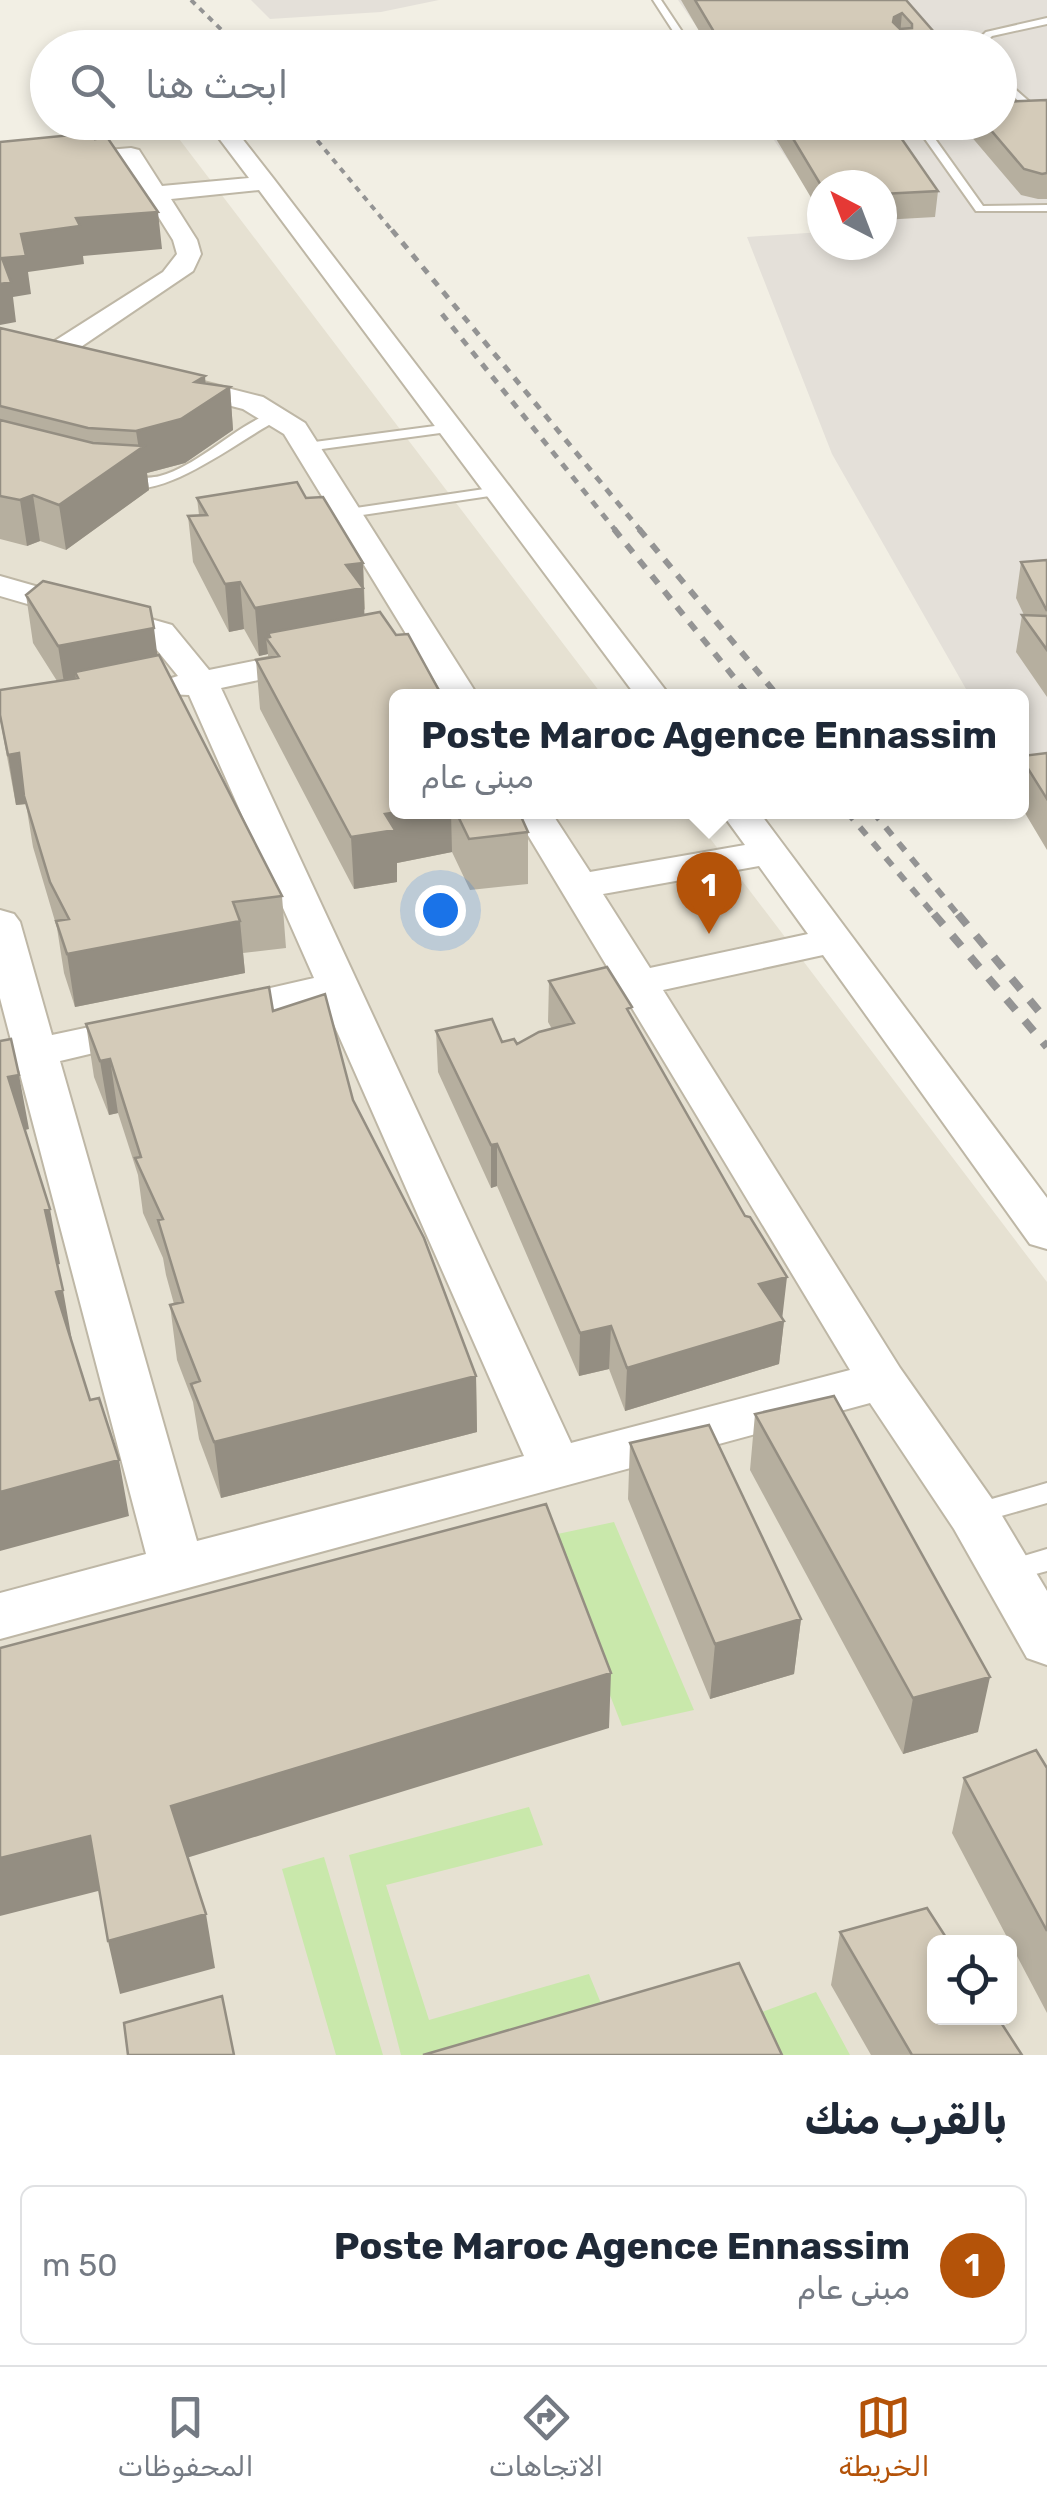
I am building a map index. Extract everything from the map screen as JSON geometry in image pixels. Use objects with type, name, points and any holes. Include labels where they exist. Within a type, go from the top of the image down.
[{"type":"street","points":[[231,140],[648,689]]},
{"type":"street","points":[[0,166],[128,154],[185,240],[189,254],[184,266],[51,356]]},
{"type":"street","points":[[156,194],[265,183]]},
{"type":"street","points":[[15,350],[86,363]]},
{"type":"street","points":[[139,375],[228,394],[279,414],[295,429],[456,689]]},
{"type":"street","points":[[0,586],[160,632],[200,682],[556,1466]]},
{"type":"street","points":[[386,644],[423,637]]},
{"type":"street","points":[[146,693],[349,652]]},
{"type":"street","points":[[537,819],[882,1381],[973,1514],[1026,1566],[1047,1642]]},
{"type":"street","points":[[745,819],[1047,1232]]},
{"type":"street","points":[[579,886],[770,852]]},
{"type":"street","points":[[0,922],[18,1056],[176,1568]]},
{"type":"street","points":[[639,984],[835,940]]},
{"type":"street","points":[[18,1056],[338,986]]},
{"type":"street","points":[[0,1616],[882,1381]]},
{"type":"lane","points":[[657,0],[676,30]]},
{"type":"lane","points":[[1007,30],[1047,21]]},
{"type":"lane","points":[[1017,95],[1029,106]]},
{"type":"lane","points":[[1017,106],[1047,110]]},
{"type":"lane","points":[[931,140],[980,209],[1047,208]]},
{"type":"lane","points":[[98,477],[140,485],[170,480],[194,468],[259,422],[279,414]]},
{"type":"lane","points":[[306,447],[450,428]]},
{"type":"lane","points":[[348,513],[498,492]]},
{"type":"lane","points":[[973,1514],[1047,1493]]},
{"type":"shaded area","points":[[251,0],[439,0],[381,12],[270,19]]},
{"type":"shaded area","points":[[678,0],[1047,0],[1047,832],[1029,800],[1029,689],[966,689],[832,454],[747,237],[807,233],[807,260],[897,260],[897,170],[807,170],[807,188],[774,140],[1017,140],[1017,30],[699,30]]},
{"type":"shaded area","points":[[43,140],[180,140],[598,689],[389,689],[389,819],[695,819],[1047,1282],[1047,2055],[0,2055],[0,147]]},
{"type":"green space","points":[[614,1522],[694,1710],[622,1726],[548,1536]]},
{"type":"green space","points":[[529,1807],[543,1845],[386,1885],[429,2020],[589,1974],[609,2023],[498,2055],[401,2055],[349,1855]]},
{"type":"green space","points":[[324,1857],[383,2055],[336,2055],[282,1869]]},
{"type":"green space","points":[[816,1992],[850,2055],[771,2055],[754,2015]]},
{"type":"building","points":[[695,0],[906,0],[932,30],[713,30]],"holes":[[[902,13],[912,28],[900,29],[893,22],[894,17]]]},
{"type":"building","points":[[1047,100],[1047,173],[1024,169],[999,140],[1017,140],[1017,101]]},
{"type":"building","points":[[109,140],[158,212],[76,218],[80,226],[21,234],[26,256],[2,258],[11,282],[0,284],[0,142]]},
{"type":"building","points":[[794,140],[903,140],[938,191],[897,193],[897,170],[812,170]]},
{"type":"building","points":[[0,328],[205,376],[195,382],[230,387],[181,419],[136,431],[88,428],[0,406]]},
{"type":"building","points":[[0,420],[93,443],[144,446],[59,505],[33,495],[20,500],[0,496]]},
{"type":"building","points":[[297,482],[306,498],[323,497],[363,563],[346,565],[363,588],[255,608],[240,582],[225,584],[188,516],[207,515],[197,498]]},
{"type":"building","points":[[1047,560],[1047,611],[1021,562]]},
{"type":"building","points":[[43,581],[150,607],[154,628],[58,646],[26,595]]},
{"type":"building","points":[[380,612],[396,635],[408,634],[438,689],[389,689],[389,813],[385,814],[395,830],[351,837],[256,660],[279,656],[266,638],[270,637],[268,633]]},
{"type":"building","points":[[1022,615],[1047,616],[1047,650]]},
{"type":"building","points":[[159,655],[282,896],[233,902],[240,921],[67,954],[56,921],[69,919],[50,882],[24,796],[19,753],[8,755],[0,715],[0,690],[78,678],[75,672]]},
{"type":"building","points":[[1047,753],[1047,799],[1029,770],[1029,755]]},
{"type":"building","points":[[459,819],[522,819],[528,832],[469,839]]},
{"type":"building","points":[[607,967],[745,1216],[750,1217],[787,1277],[759,1284],[784,1321],[627,1368],[611,1326],[580,1333],[497,1144],[491,1145],[436,1031],[492,1019],[502,1042],[514,1039],[517,1044],[539,1032],[574,1023],[549,981]]},
{"type":"building","points":[[269,987],[273,1011],[325,994],[353,1100],[424,1238],[476,1376],[214,1442],[191,1384],[200,1381],[170,1305],[183,1302],[158,1220],[163,1219],[135,1158],[141,1157],[110,1059],[100,1061],[86,1024]]},
{"type":"building","points":[[11,1039],[19,1075],[8,1077],[50,1209],[45,1210],[63,1290],[56,1292],[90,1400],[99,1398],[119,1460],[0,1492],[0,1041]]},
{"type":"building","points":[[834,1396],[990,1677],[913,1698],[755,1414]]},
{"type":"building","points":[[709,1425],[801,1619],[715,1644],[630,1443]]},
{"type":"building","points":[[546,1504],[611,1673],[171,1806],[206,1914],[108,1941],[90,1836],[0,1858],[0,1648]]},
{"type":"building","points":[[1036,1750],[1047,1768],[1047,1931],[964,1778]]},
{"type":"building","points":[[927,1908],[944,1935],[927,1935],[927,2025],[1003,2025],[1022,2055],[912,2055],[840,1932]]},
{"type":"building","points":[[739,1963],[782,2055],[423,2055]]},
{"type":"building","points":[[222,1996],[234,2055],[128,2055],[124,2023]]},
{"type":"railway","points":[[191,0],[222,30]]},
{"type":"railway","points":[[317,140],[394,233]]},
{"type":"railway","points":[[392,230],[641,531]]},
{"type":"railway","points":[[442,314],[616,531]]},
{"type":"railway","points":[[614,529],[743,689]]},
{"type":"railway","points":[[639,529],[772,689]]},
{"type":"railway","points":[[853,819],[936,917]]},
{"type":"railway","points":[[879,819],[960,917]]},
{"type":"railway","points":[[934,914],[1047,1047]]},
{"type":"railway","points":[[958,914],[1047,1021]]},
{"type":"place","name":"Poste Maroc Agence Ennassim","points":[[709,934]]}]
